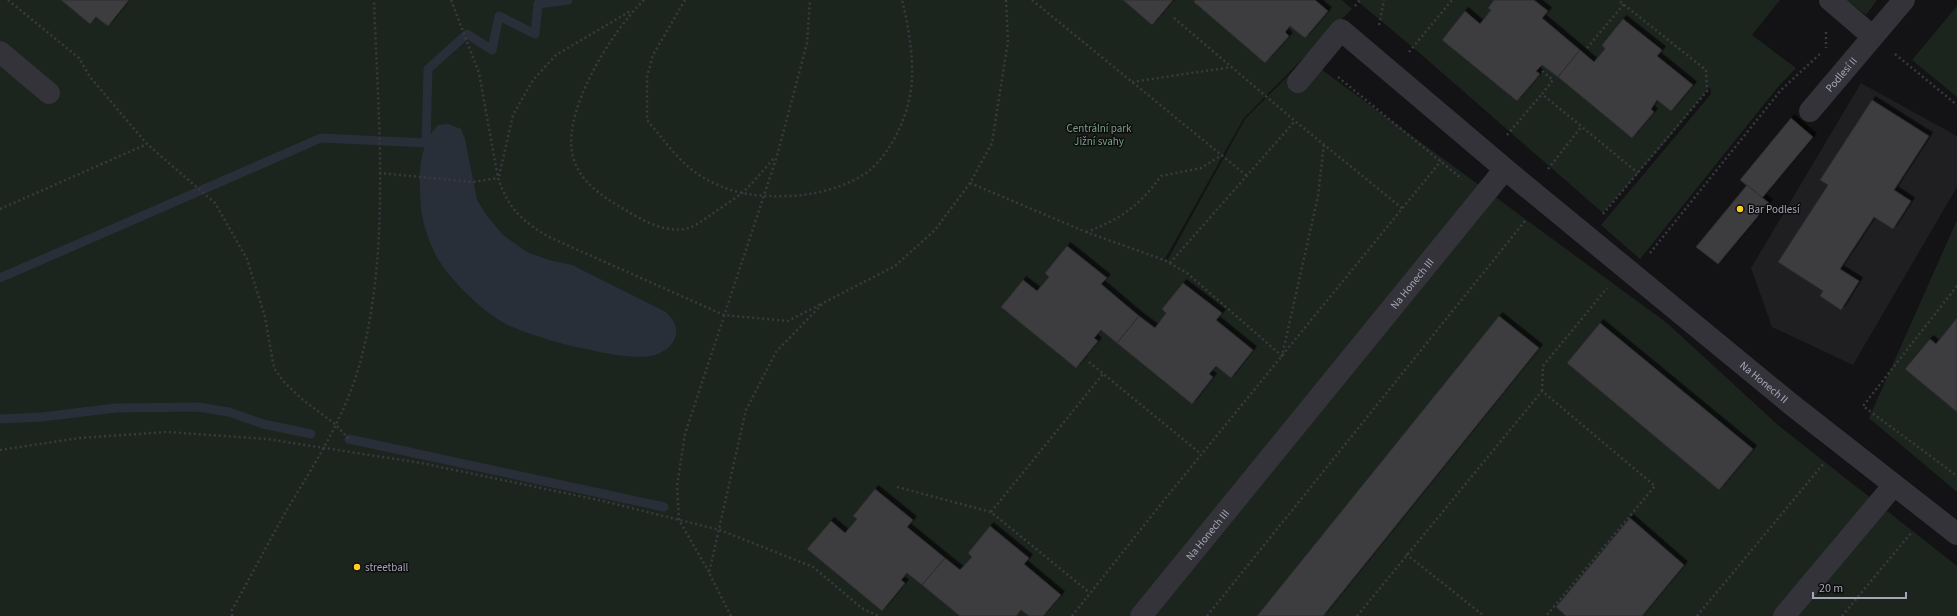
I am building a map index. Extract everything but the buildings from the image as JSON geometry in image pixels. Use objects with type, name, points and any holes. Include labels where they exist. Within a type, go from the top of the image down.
[{"type":"street","points":[[1830,0],[1872,36]]},
{"type":"street","name":"Podlesí II","points":[[1810,111],[1904,0]]},
{"type":"street","points":[[1298,82],[1341,30],[1505,169]]},
{"type":"street","points":[[0,52],[49,93]]},
{"type":"street","name":"Na Honech II","points":[[1505,169],[1893,486],[1957,534]]},
{"type":"street","name":"Na Honech III","points":[[1141,616],[1505,169]]},
{"type":"street","points":[[1784,616],[1893,486]]},
{"type":"path","points":[[8,0],[79,58],[90,77],[147,144],[215,203],[247,259],[265,317],[274,368],[284,382],[303,400],[335,424],[349,439]]},
{"type":"path","points":[[232,616],[232,610],[277,527],[324,448],[356,374],[366,334],[379,234],[379,173],[374,0]]},
{"type":"path","points":[[451,0],[479,73],[498,178],[504,195],[515,212],[531,227],[552,238],[724,315],[788,322],[823,302],[894,266],[936,230],[970,183],[992,143],[1008,41],[1006,0]]},
{"type":"path","points":[[644,0],[635,9],[605,49],[586,85],[572,123],[570,144],[575,163],[591,186],[611,202],[652,224],[672,230],[690,228],[741,193],[777,156]]},
{"type":"path","points":[[685,0],[653,55],[647,76],[647,120],[680,158],[703,177],[726,189],[745,195],[794,196],[810,194],[836,187],[866,173],[889,148],[904,120],[912,78],[907,19],[902,0]]},
{"type":"path","points":[[731,616],[679,520],[677,486],[684,434],[777,156],[807,42],[810,0]]},
{"type":"path","points":[[1032,0],[1247,176]]},
{"type":"path","points":[[1352,9],[1360,0]]},
{"type":"path","points":[[1378,32],[1384,0]]},
{"type":"path","points":[[1407,55],[1452,0]]},
{"type":"path","points":[[1601,216],[1707,91],[1706,70],[1618,0]]},
{"type":"path","points":[[1587,48],[1624,4]]},
{"type":"path","points":[[498,178],[514,115],[533,80],[556,55],[635,9]]},
{"type":"path","points":[[1174,18],[1295,121],[1402,209]]},
{"type":"path","points":[[1633,273],[1782,90],[1855,20]]},
{"type":"path","points":[[1872,36],[1957,106]]},
{"type":"path","points":[[1131,82],[1232,67]]},
{"type":"path","points":[[1505,137],[1553,80],[1542,71]]},
{"type":"path","points":[[1072,616],[1201,454],[1441,161],[1336,76]]},
{"type":"path","points":[[1542,94],[1638,173]]},
{"type":"path","points":[[1170,264],[1295,121]]},
{"type":"path","points":[[1546,170],[1582,126]]},
{"type":"path","points":[[0,209],[147,144]]},
{"type":"path","points":[[1282,356],[1318,196],[1324,144]]},
{"type":"path","points":[[1086,232],[1108,224],[1132,208],[1149,192],[1162,176],[1201,168],[1222,155]]},
{"type":"path","points":[[379,173],[473,182],[498,178]]},
{"type":"path","points":[[970,183],[1086,232],[1164,260],[1187,273],[1282,356]]},
{"type":"path","points":[[1207,616],[1526,220]]},
{"type":"path","points":[[1357,616],[1406,554],[1542,391],[1543,366],[1610,284]]},
{"type":"path","points":[[1957,286],[1863,406],[1957,476]]},
{"type":"path","points":[[709,573],[720,530],[746,410],[776,352],[823,302]]},
{"type":"path","points":[[1089,362],[1201,454]]},
{"type":"path","points":[[990,512],[1103,374]]},
{"type":"path","points":[[1542,391],[1655,486],[1546,616]]},
{"type":"path","points":[[0,450],[80,438],[167,432],[267,439],[421,463],[603,501],[720,530],[813,567],[863,609],[879,616]]},
{"type":"path","points":[[1698,616],[1826,460]]},
{"type":"path","points":[[896,487],[990,512],[1090,594]]},
{"type":"path","points":[[1842,616],[1915,528]]},
{"type":"path","points":[[1406,554],[1484,616]]},
{"type":"shaded area","points":[[1861,83],[1957,136],[1957,187],[1853,365],[1772,327],[1751,268]]},
{"type":"shaded area","points":[[448,124],[461,129],[465,139],[477,200],[487,216],[503,235],[527,252],[549,260],[572,265],[664,311],[671,317],[675,324],[676,331],[672,344],[667,349],[651,356],[629,356],[598,352],[550,340],[530,334],[501,321],[470,297],[460,287],[444,268],[435,254],[429,241],[421,208],[420,175],[426,143],[438,125]]},
{"type":"green space","name":"Centrální park Jižní svahy","points":[[0,0],[1342,0],[1352,9],[1244,118],[1165,259],[1168,259],[1245,119],[1306,58],[1667,323],[1778,425],[1957,566],[1957,616],[0,616]]},
{"type":"green space","points":[[1356,0],[1780,0],[1752,35],[1796,68],[1778,87],[1640,259],[1601,225],[1711,94],[1710,87],[1667,140],[1603,213],[1416,50]]},
{"type":"green space","points":[[1847,0],[1877,0],[1866,15]]},
{"type":"green space","points":[[1957,6],[1957,97],[1912,60]]},
{"type":"green space","points":[[1957,220],[1957,492],[1869,418]]},
{"type":"waterway","points":[[0,278],[321,138],[426,143],[428,69],[467,34],[492,50],[499,16],[535,34],[538,4],[568,0]]},
{"type":"waterway","points":[[0,419],[42,417],[116,408],[198,407],[229,412],[263,424],[311,434]]},
{"type":"waterway","points":[[349,439],[664,507]]},
{"type":"place","name":"Bar Podlesí","points":[[1740,209]]},
{"type":"place","name":"streetball","points":[[357,567]]}]
